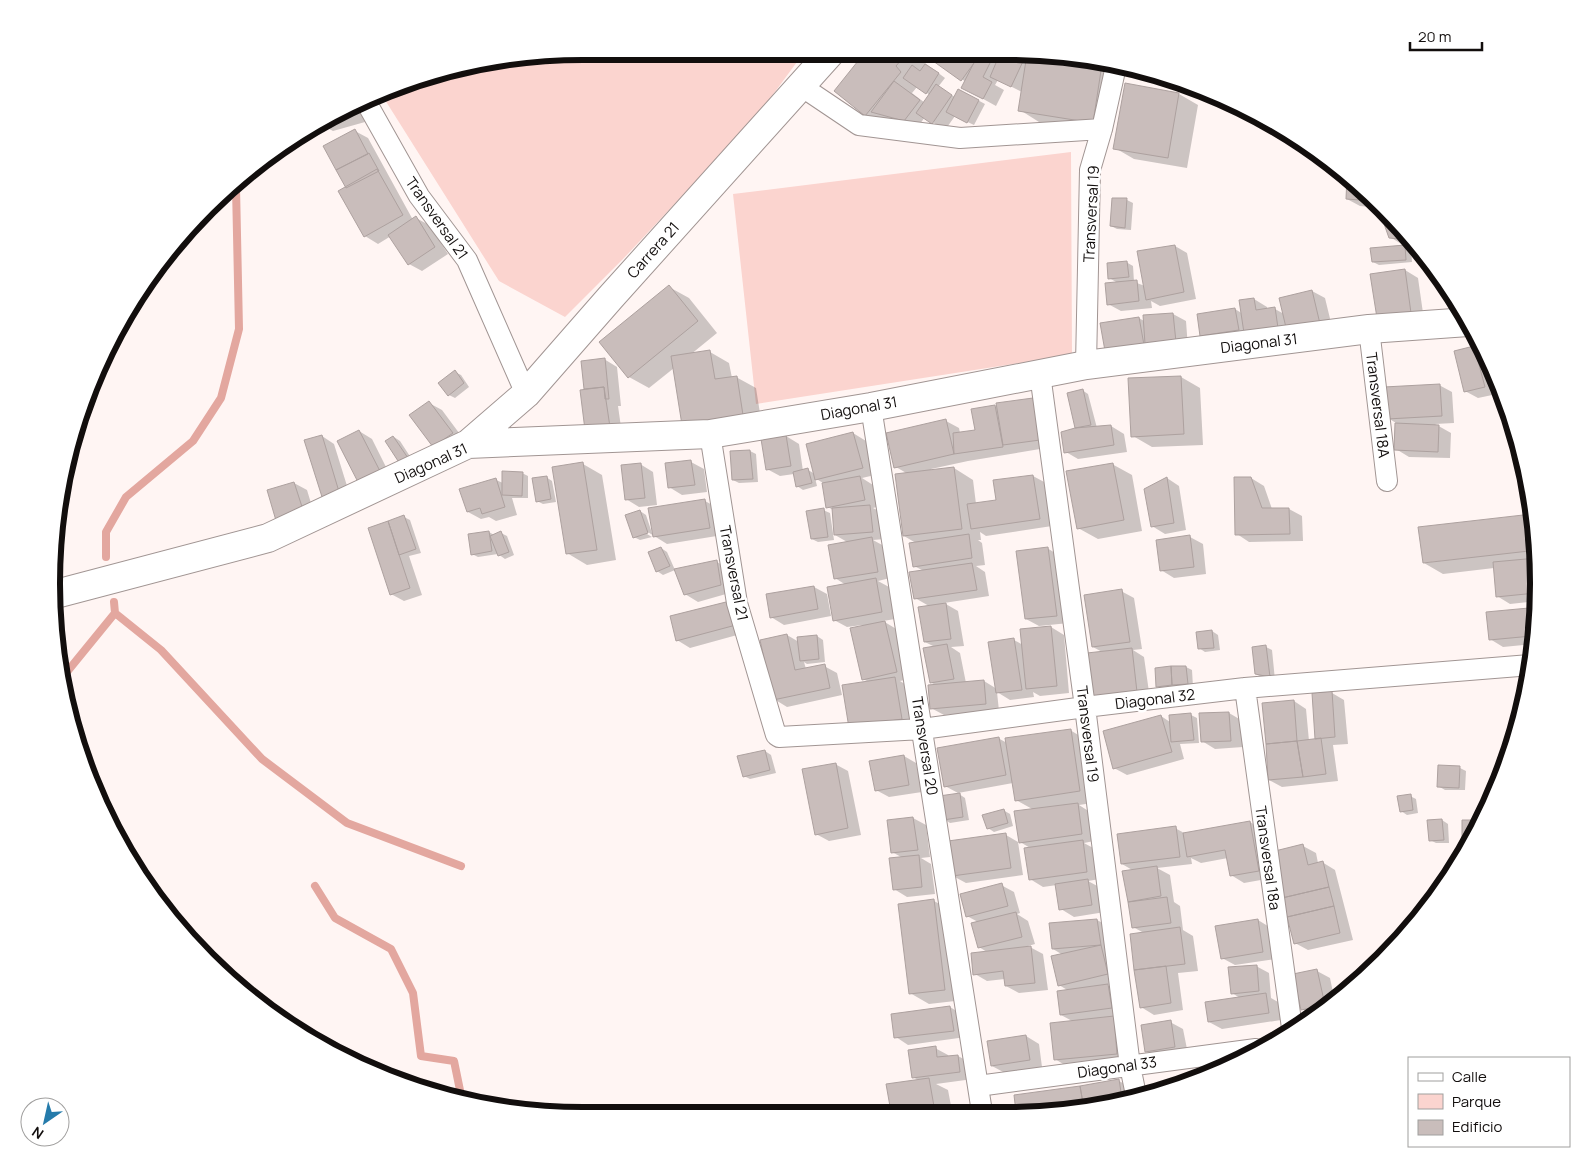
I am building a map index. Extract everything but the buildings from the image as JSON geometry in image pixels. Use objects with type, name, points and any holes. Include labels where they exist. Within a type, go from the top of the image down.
[{"type":"street","name":"Carrera 21","points":[[468,444],[526,394],[824,60]]},
{"type":"street","name":"Transversal 19","points":[[1086,365],[1090,170],[1115,71]]},
{"type":"street","points":[[801,86],[859,125],[960,138],[1102,128]]},
{"type":"street","name":"Transversal 21","points":[[369,107],[418,196],[467,260],[526,394]]},
{"type":"street","name":"Diagonal 31","points":[[60,593],[268,538],[468,444],[710,434],[871,407],[1086,365],[1368,329],[1460,323]]},
{"type":"street","name":"Transversal 18A","points":[[1368,329],[1387,481]]},
{"type":"street","name":"Transversal 19","points":[[1040,374],[1085,707],[1130,1066],[1135,1091]]},
{"type":"street","name":"Transversal 20","points":[[871,407],[981,1107]]},
{"type":"street","name":"Transversal 21","points":[[710,434],[737,603],[776,735],[779,737]]},
{"type":"street","name":"Diagonal 32","points":[[779,737],[922,729],[1245,688],[1524,666]]},
{"type":"street","name":"Transversal 18a","points":[[1245,688],[1291,1023]]},
{"type":"street","name":"Diagonal 33","points":[[978,1086],[1242,1051]]},
{"type":"green space","points":[[584,60],[798,60],[758,115],[623,259],[565,317],[499,281],[385,99],[448,78],[515,64]]},
{"type":"green space","points":[[1071,152],[1072,355],[756,404],[733,194]]},
{"type":"waterway","points":[[106,557],[106,532],[126,497],[193,441],[221,398],[239,329],[236,192]]},
{"type":"waterway","points":[[67,671],[115,613],[114,602]]},
{"type":"waterway","points":[[115,613],[161,650],[262,759],[347,823],[461,866]]},
{"type":"waterway","points":[[315,886],[335,918],[391,949],[413,993],[421,1056],[454,1061],[460,1092]]}]
